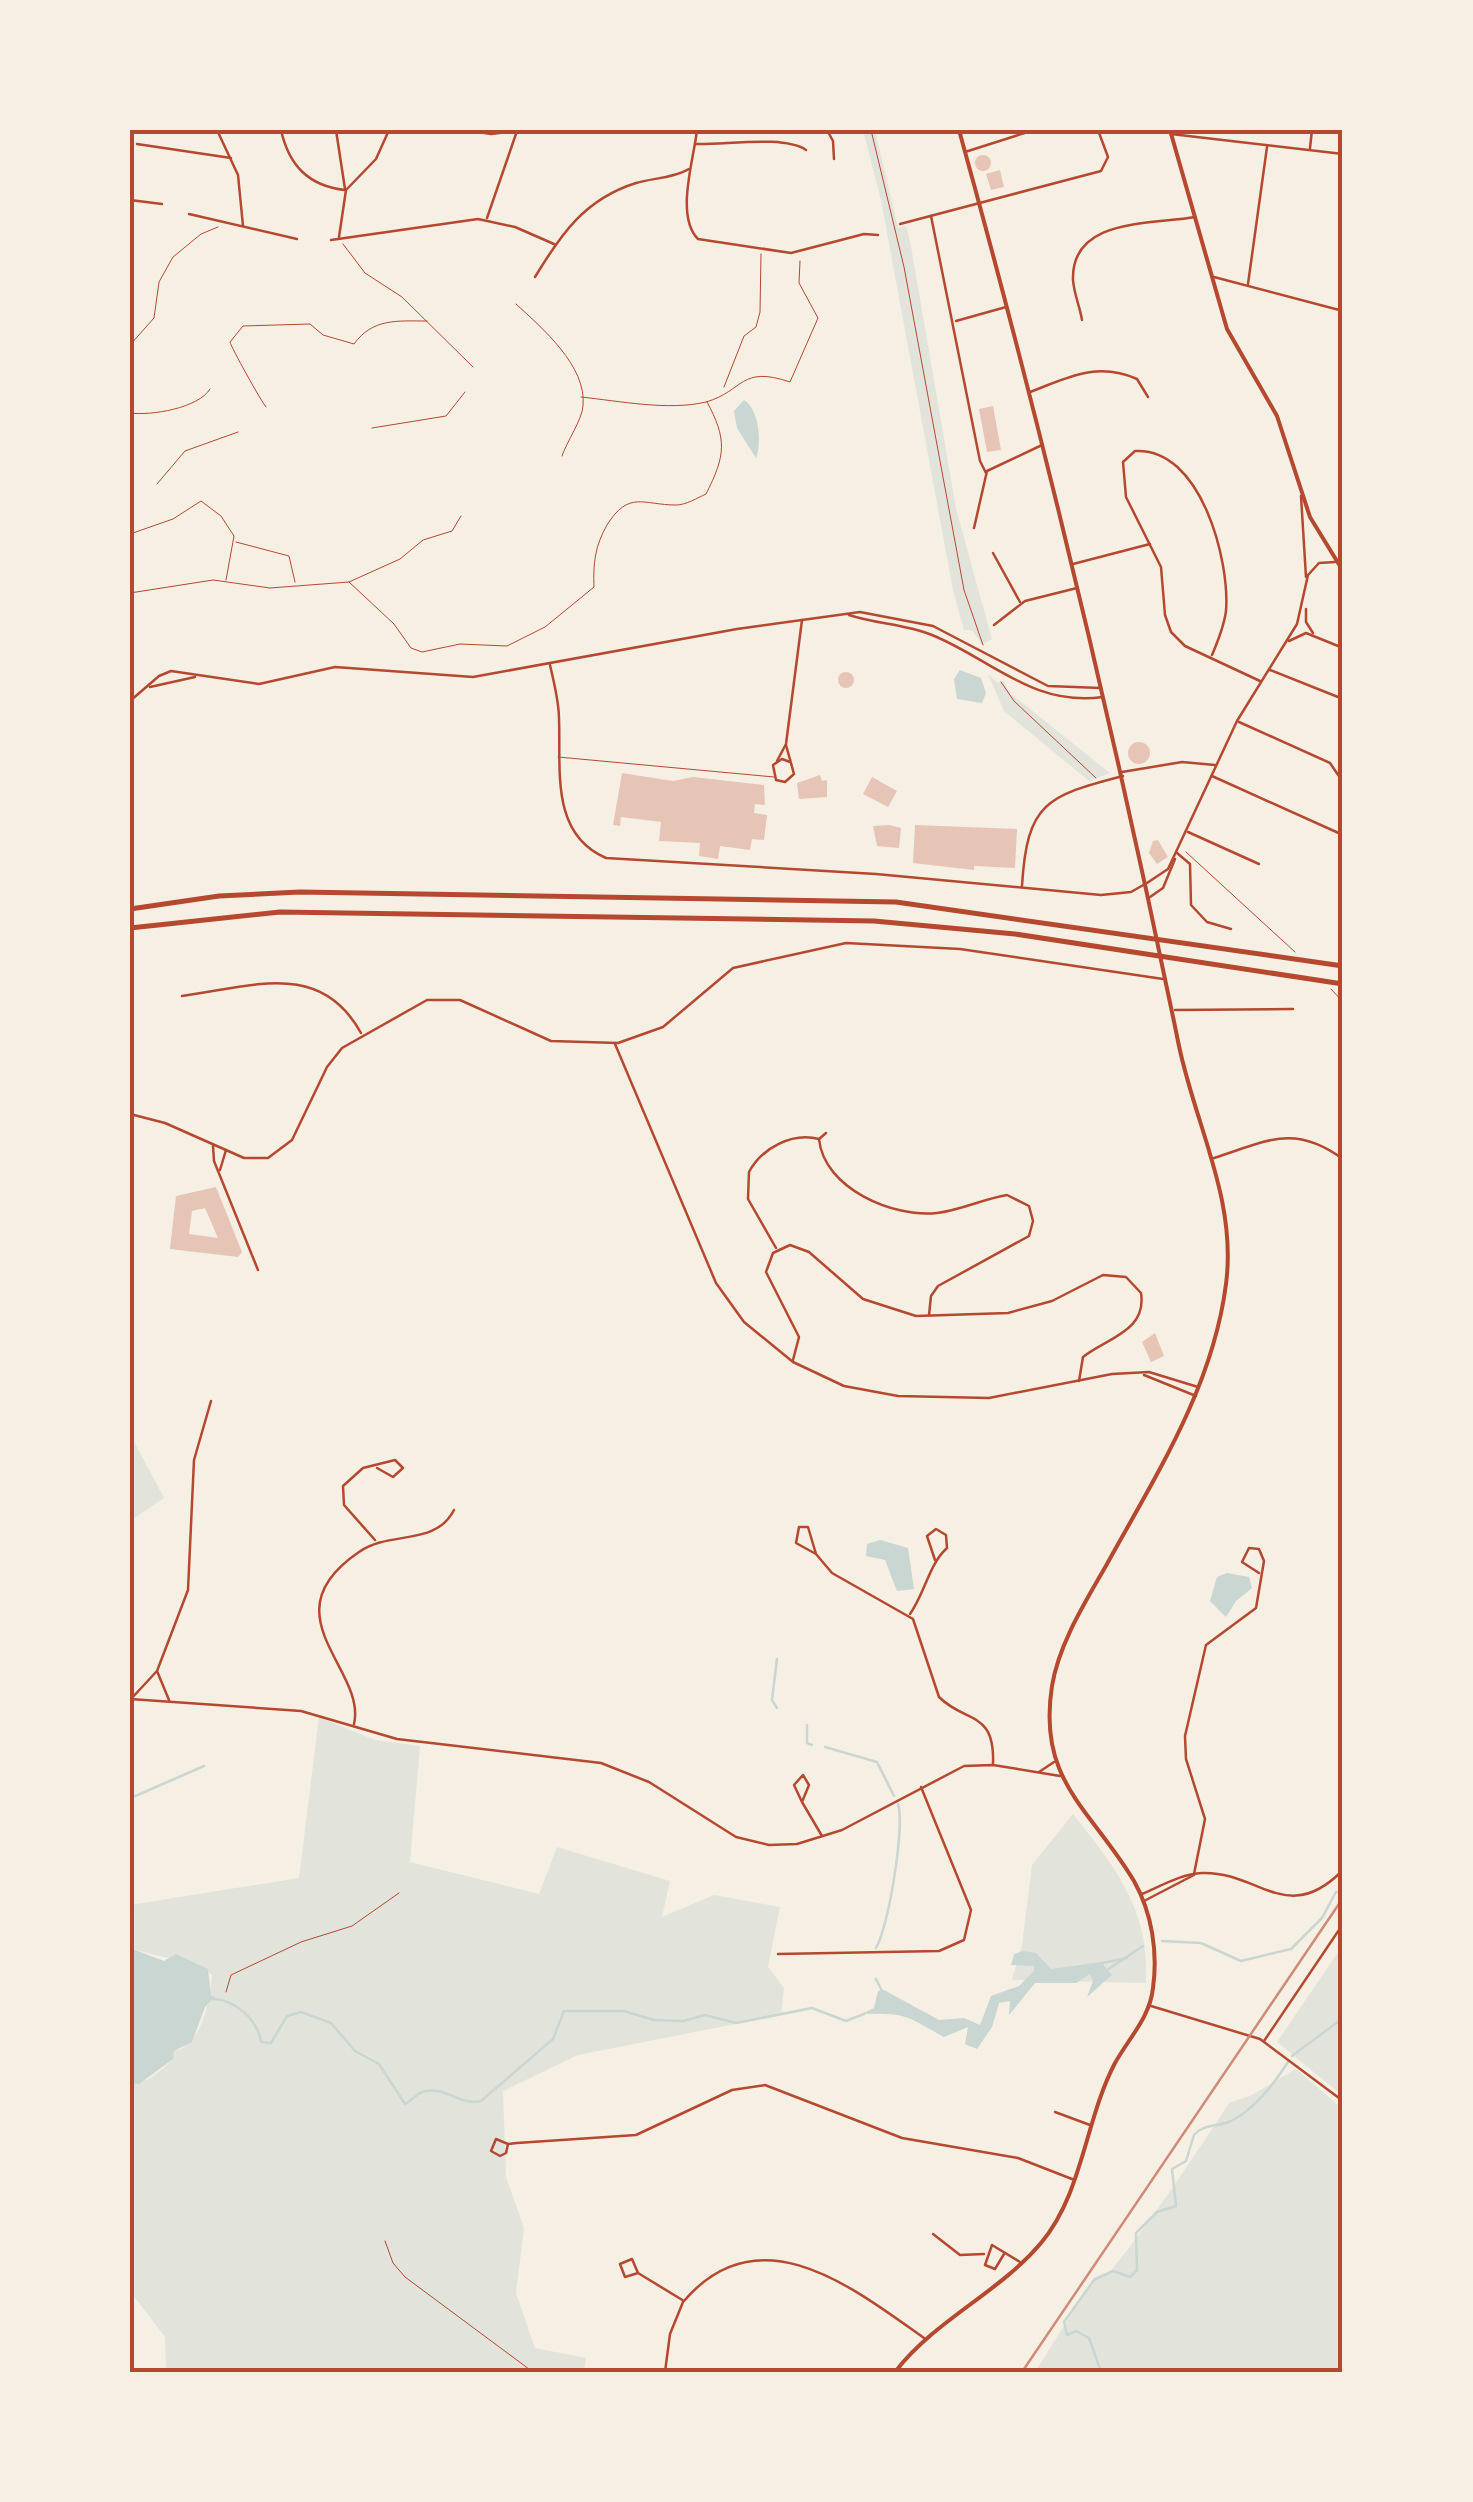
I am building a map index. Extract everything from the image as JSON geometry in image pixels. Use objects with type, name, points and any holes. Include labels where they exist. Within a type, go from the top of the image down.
[{"type":"highway","points":[[130,910],[280,892],[846,899],[976,911],[1343,966]]},
{"type":"highway","points":[[130,928],[280,912],[864,920],[974,929],[1343,984]]},
{"type":"main road","points":[[895,2372],[924,2338],[1021,2263],[1057,2220],[1108,2077],[1150,2006],[1154,1945],[1142,1898],[1060,1776],[1054,1762],[1050,1708],[1058,1664],[1087,1600],[1196,1396],[1223,1304],[1228,1257],[1225,1210],[1172,1010],[1147,883],[1073,564],[959,130]]},
{"type":"main road","points":[[1170,132],[1226,330],[1277,416],[1314,525],[1343,572]]},
{"type":"street","points":[[216,130],[232,158],[243,228]]},
{"type":"street","points":[[281,130],[291,158],[309,180],[346,190]]},
{"type":"street","points":[[336,130],[340,179],[346,190]]},
{"type":"street","points":[[339,239],[346,190],[376,159],[389,130]]},
{"type":"street","points":[[465,130],[524,130]]},
{"type":"street","points":[[697,130],[688,210],[694,236],[703,242],[798,252],[864,234],[878,235]]},
{"type":"street","points":[[827,130],[834,159]]},
{"type":"street","points":[[965,152],[1034,130]]},
{"type":"street","points":[[900,224],[1100,171],[1108,157],[1098,130]]},
{"type":"street","points":[[1310,150],[1312,130]]},
{"type":"street","points":[[487,220],[518,131]]},
{"type":"street","points":[[1170,132],[1343,154]]},
{"type":"street","points":[[696,144],[748,145],[789,140],[806,150]]},
{"type":"street","points":[[137,144],[232,158]]},
{"type":"street","points":[[1248,284],[1268,145]]},
{"type":"street","points":[[535,277],[554,244],[575,219],[602,198],[637,183],[680,174],[692,166]]},
{"type":"street","points":[[130,200],[162,204]]},
{"type":"street","points":[[189,214],[298,239]]},
{"type":"street","points":[[931,216],[980,460],[986,473],[974,528]]},
{"type":"street","points":[[1082,320],[1073,278],[1078,256],[1089,241],[1112,228],[1196,217]]},
{"type":"street","points":[[331,240],[445,220],[487,220],[554,244]]},
{"type":"street","points":[[1210,277],[1343,311]]},
{"type":"street","points":[[954,321],[1007,307]]},
{"type":"street","points":[[1030,392],[1075,374],[1103,370],[1137,379],[1148,397]]},
{"type":"street","points":[[986,473],[998,463],[1044,444]]},
{"type":"street","points":[[1212,655],[1226,606],[1222,558],[1208,512],[1178,471],[1150,453],[1137,451],[1123,462],[1122,485],[1162,573],[1169,628],[1182,643],[1260,681]]},
{"type":"street","points":[[1298,479],[1307,586],[1306,622],[1316,636]]},
{"type":"street","points":[[1073,564],[1151,543]]},
{"type":"street","points":[[993,553],[1021,604]]},
{"type":"street","points":[[1307,586],[1314,566],[1336,562]]},
{"type":"street","points":[[994,625],[1021,604],[1078,588]]},
{"type":"street","points":[[550,664],[560,718],[558,757],[568,823],[586,847],[606,858],[1107,895],[1135,891],[1164,874],[1236,721],[1288,642],[1306,597]]},
{"type":"street","points":[[150,688],[158,676],[171,671],[259,684],[341,667],[463,678],[802,618],[878,613],[933,626],[1048,686],[1102,688]]},
{"type":"street","points":[[848,614],[933,635],[1038,692],[1070,698],[1104,696]]},
{"type":"street","points":[[786,744],[772,768],[774,777],[781,782],[791,779],[794,770],[786,744],[802,618]]},
{"type":"street","points":[[1288,642],[1301,634],[1343,648]]},
{"type":"street","points":[[1268,670],[1343,698]]},
{"type":"street","points":[[130,701],[150,688],[196,676]]},
{"type":"street","points":[[1236,721],[1332,764],[1343,782]]},
{"type":"street","points":[[777,761],[790,762]]},
{"type":"street","points":[[1022,887],[1026,838],[1041,810],[1065,794],[1166,764],[1206,761],[1216,765]]},
{"type":"street","points":[[1211,776],[1343,834]]},
{"type":"street","points":[[1187,831],[1260,864]]},
{"type":"street","points":[[1150,897],[1164,888],[1177,852]]},
{"type":"street","points":[[1177,852],[1190,864],[1191,905],[1208,922],[1231,930]]},
{"type":"street","points":[[130,1114],[170,1125],[259,1160],[284,1150],[330,1063],[361,1033],[427,1000],[448,997],[545,1039],[615,1043],[663,1027],[711,982],[736,967],[855,942],[960,948],[1165,976]]},
{"type":"street","points":[[182,996],[306,984],[342,1004],[361,1033]]},
{"type":"street","points":[[1172,1010],[1293,1008]]},
{"type":"street","points":[[615,1043],[716,1283],[744,1322],[792,1362],[835,1383],[898,1396],[990,1398],[1142,1374],[1160,1374],[1199,1387]]},
{"type":"street","points":[[819,1140],[826,1133]]},
{"type":"street","points":[[776,1250],[748,1199],[749,1172],[762,1156],[785,1141],[801,1136],[819,1140]]},
{"type":"street","points":[[1212,1159],[1296,1136],[1316,1142],[1343,1160]]},
{"type":"street","points":[[819,1140],[822,1155],[835,1172],[882,1205],[934,1213],[1010,1195],[1030,1206],[1033,1221],[1029,1236],[938,1286],[931,1296],[929,1316]]},
{"type":"street","points":[[214,1144],[213,1158],[258,1270]]},
{"type":"street","points":[[220,1176],[226,1150]]},
{"type":"street","points":[[792,1362],[799,1337],[766,1275],[768,1261],[776,1250],[802,1248],[870,1303],[898,1313],[929,1316],[1008,1313],[1052,1301],[1107,1274],[1126,1277],[1140,1294],[1139,1316],[1126,1330],[1083,1357],[1079,1381]]},
{"type":"street","points":[[1142,1374],[1196,1396]]},
{"type":"street","points":[[131,1699],[157,1671],[188,1590],[194,1460],[211,1401]]},
{"type":"street","points":[[376,1542],[344,1505],[342,1486],[363,1468],[377,1468],[395,1460],[403,1468],[393,1477],[377,1468]]},
{"type":"street","points":[[354,1726],[354,1695],[324,1644],[321,1611],[336,1574],[376,1542],[434,1532],[454,1510]]},
{"type":"street","points":[[816,1554],[808,1528],[798,1527],[796,1543],[816,1554],[839,1580],[910,1616],[939,1697],[983,1722],[992,1744],[993,1765]]},
{"type":"street","points":[[910,1616],[926,1590],[935,1560],[948,1542],[936,1529],[927,1536],[935,1560]]},
{"type":"street","points":[[1194,1874],[1204,1819],[1184,1743],[1202,1659],[1212,1636],[1255,1610],[1263,1553],[1247,1549],[1243,1564],[1259,1573]]},
{"type":"street","points":[[157,1671],[169,1700]]},
{"type":"street","points":[[131,1699],[301,1710],[411,1742],[615,1767],[644,1779],[752,1843],[787,1846],[822,1837],[961,1767],[993,1765],[1060,1776]]},
{"type":"street","points":[[1033,1773],[1054,1762]]},
{"type":"street","points":[[802,1802],[809,1785],[807,1777],[801,1775],[794,1788],[802,1802],[822,1837]]},
{"type":"street","points":[[778,1954],[939,1951],[964,1940],[971,1926],[970,1910],[921,1787]]},
{"type":"street","points":[[1142,1898],[1194,1874],[1216,1874],[1290,1896],[1318,1889],[1343,1870]]},
{"type":"street","points":[[1264,2041],[1343,1924]]},
{"type":"street","points":[[1150,2006],[1264,2041],[1343,2101]]},
{"type":"street","points":[[508,2144],[636,2134],[732,2090],[765,2085],[899,2138],[958,2151],[1018,2158],[1073,2180]]},
{"type":"street","points":[[1054,2112],[1090,2124]]},
{"type":"street","points":[[933,2234],[960,2255],[985,2254]]},
{"type":"street","points":[[992,2244],[1002,2246],[1004,2254],[995,2269],[989,2269],[985,2254],[992,2244]]},
{"type":"street","points":[[1004,2254],[1016,2256],[1021,2263]]},
{"type":"street","points":[[666,2372],[670,2334],[684,2301],[720,2270],[773,2257],[822,2275],[924,2338]]},
{"type":"street","points":[[638,2273],[684,2301]]},
{"type":"lane","points":[[558,757],[774,777]]},
{"type":"path","points":[[871,130],[904,267],[964,590],[983,645]]},
{"type":"path","points":[[130,345],[154,318],[159,282],[173,256],[200,234],[228,225]]},
{"type":"path","points":[[339,239],[365,273],[402,297],[473,367]]},
{"type":"path","points":[[724,390],[744,336],[756,327],[762,250]]},
{"type":"path","points":[[581,398],[707,402],[757,376],[772,374],[790,382],[818,318],[799,282],[798,252]]},
{"type":"path","points":[[516,304],[566,353],[584,406],[562,456]]},
{"type":"path","points":[[266,407],[257,397],[249,371],[230,342],[243,326],[310,324],[324,335],[354,344],[371,326],[427,320]]},
{"type":"path","points":[[130,413],[144,415],[193,402],[205,398],[210,389]]},
{"type":"path","points":[[372,428],[446,416],[465,392]]},
{"type":"path","points":[[349,582],[394,624],[411,648],[422,652],[460,644],[507,646],[545,627],[594,587],[596,547],[614,511],[653,500],[684,504],[706,494],[723,449],[723,433],[707,402]]},
{"type":"path","points":[[157,484],[186,451],[238,432]]},
{"type":"path","points":[[130,534],[173,519],[201,501],[221,516],[232,542],[226,581]]},
{"type":"path","points":[[130,593],[188,582],[226,581],[258,587],[349,582],[400,559],[423,540],[452,530],[461,516]]},
{"type":"path","points":[[232,542],[288,556],[295,584]]},
{"type":"path","points":[[1001,682],[1014,701],[1095,774]]},
{"type":"path","points":[[1184,850],[1306,963]]},
{"type":"path","points":[[1320,977],[1343,1002]]},
{"type":"path","points":[[226,1992],[231,1975],[250,1964],[352,1926],[399,1893]]},
{"type":"path","points":[[385,2242],[393,2264],[405,2277],[533,2372]]},
{"type":"shaded area","points":[[863,130],[875,130],[898,228],[906,226],[911,246],[956,509],[992,639],[982,645],[972,630],[964,630],[953,590],[881,200]]},
{"type":"shaded area","points":[[744,400],[758,427],[756,458],[737,428],[734,411]]},
{"type":"shaded area","points":[[960,670],[981,678],[986,693],[982,703],[957,699],[954,679]]},
{"type":"shaded area","points":[[988,674],[998,683],[1003,681],[1010,693],[1110,773],[1089,781],[1004,711]]},
{"type":"shaded area","points":[[130,1434],[164,1498],[130,1521]]},
{"type":"shaded area","points":[[880,1540],[908,1548],[914,1589],[897,1591],[885,1560],[866,1556],[867,1544]]},
{"type":"shaded area","points":[[1227,1573],[1249,1577],[1252,1588],[1236,1601],[1226,1617],[1210,1601],[1217,1577]]},
{"type":"shaded area","points":[[319,1717],[375,1740],[420,1746],[410,1862],[539,1894],[557,1847],[670,1881],[662,1917],[714,1895],[780,1907],[768,1967],[784,1988],[781,2015],[578,2055],[503,2091],[506,2177],[524,2228],[516,2293],[535,2348],[586,2358],[584,2372],[166,2372],[165,2337],[130,2291],[130,2083],[153,2076],[198,2031],[212,1975],[188,1963],[130,1948],[130,1905],[299,1878]]},
{"type":"shaded area","points":[[1073,1814],[1127,1891],[1142,1933],[1146,1983],[1012,1980],[1022,1945],[1032,1865]]},
{"type":"shaded area","points":[[1343,1945],[1343,2096],[1277,2042]]},
{"type":"shaded area","points":[[130,1948],[164,1961],[176,1954],[208,1969],[211,1996],[215,1996],[205,2007],[192,2042],[174,2051],[173,2059],[139,2084],[130,2083]]},
{"type":"shaded area","points":[[1036,1953],[1051,1969],[1101,1962],[1112,1975],[1087,1997],[1093,1981],[1090,1974],[1076,1983],[1035,1983],[1009,2015],[1010,2001],[999,2003],[992,2027],[977,2049],[965,2044],[968,2027],[944,2037],[905,2017],[861,2014],[874,2008],[878,1991],[884,1990],[939,2020],[964,2018],[980,2025],[991,1996],[1019,1986],[1034,1971],[1034,1966],[1011,1965],[1014,1954]]},
{"type":"shaded area","points":[[1296,2069],[1343,2109],[1343,2293],[1339,2297],[1343,2303],[1343,2372],[1035,2372],[1094,2278],[1111,2270],[1128,2249],[1229,2103],[1252,2095]]},
{"type":"building","points":[[983,155],[991,163],[983,171],[975,163]]},
{"type":"building","points":[[1000,170],[1004,187],[991,190],[986,174]]},
{"type":"building","points":[[993,406],[1001,450],[987,452],[979,409]]},
{"type":"building","points":[[846,672],[854,680],[846,688],[838,680]]},
{"type":"building","points":[[1135,742],[1143,742],[1150,753],[1143,764],[1135,764],[1128,757],[1128,749]]},
{"type":"building","points":[[622,773],[673,781],[693,777],[764,785],[765,805],[755,804],[754,813],[767,815],[764,840],[752,839],[750,850],[720,846],[718,859],[699,856],[700,843],[659,841],[661,822],[621,817],[620,826],[613,825]]},
{"type":"building","points":[[820,775],[822,781],[827,780],[827,797],[799,799],[797,783]]},
{"type":"building","points":[[872,777],[897,791],[888,807],[863,794]]},
{"type":"building","points":[[915,825],[1017,829],[1015,868],[974,866],[974,870],[913,863]]},
{"type":"building","points":[[873,826],[901,828],[899,848],[877,846]]},
{"type":"building","points":[[1158,840],[1168,857],[1157,864],[1149,853],[1153,841]]},
{"type":"building","points":[[216,1187],[242,1252],[238,1257],[170,1249],[176,1196]],"holes":[[[205,1208],[218,1238],[189,1234],[192,1211]]]},
{"type":"building","points":[[1155,1333],[1164,1356],[1151,1362],[1142,1342]]},
{"type":"waterway","points":[[777,1659],[772,1700],[777,1708]]},
{"type":"waterway","points":[[807,1725],[807,1743],[812,1745]]},
{"type":"waterway","points":[[825,1747],[877,1762],[894,1796]]},
{"type":"waterway","points":[[133,1797],[204,1766]]},
{"type":"waterway","points":[[876,1948],[894,1876],[898,1804]]},
{"type":"waterway","points":[[1162,1941],[1201,1943],[1241,1961],[1291,1949],[1322,1918],[1336,1892],[1343,1892]]},
{"type":"waterway","points":[[1107,1970],[1143,1946]]},
{"type":"waterway","points":[[1102,1963],[1127,1958]]},
{"type":"waterway","points":[[876,1979],[882,1991]]},
{"type":"waterway","points":[[212,1999],[244,2012],[261,2042],[271,2043],[287,2016],[301,2012],[331,2023],[355,2051],[379,2064],[405,2104],[422,2092],[433,2090],[467,2101],[481,2101],[553,2039],[564,2011],[624,2011],[654,2020],[683,2021],[705,2015],[736,2023],[812,2008],[846,2021],[864,2014]]},
{"type":"waterway","points":[[1292,2056],[1343,2018]]},
{"type":"waterway","points":[[1101,2372],[1089,2338],[1076,2331],[1067,2335],[1064,2322],[1094,2280],[1113,2271],[1130,2277],[1137,2270],[1136,2233],[1157,2212],[1176,2206],[1172,2169],[1186,2161],[1194,2135],[1248,2110],[1288,2062]]},
{"type":"railway","points":[[1022,2372],[1343,1898]]}]
